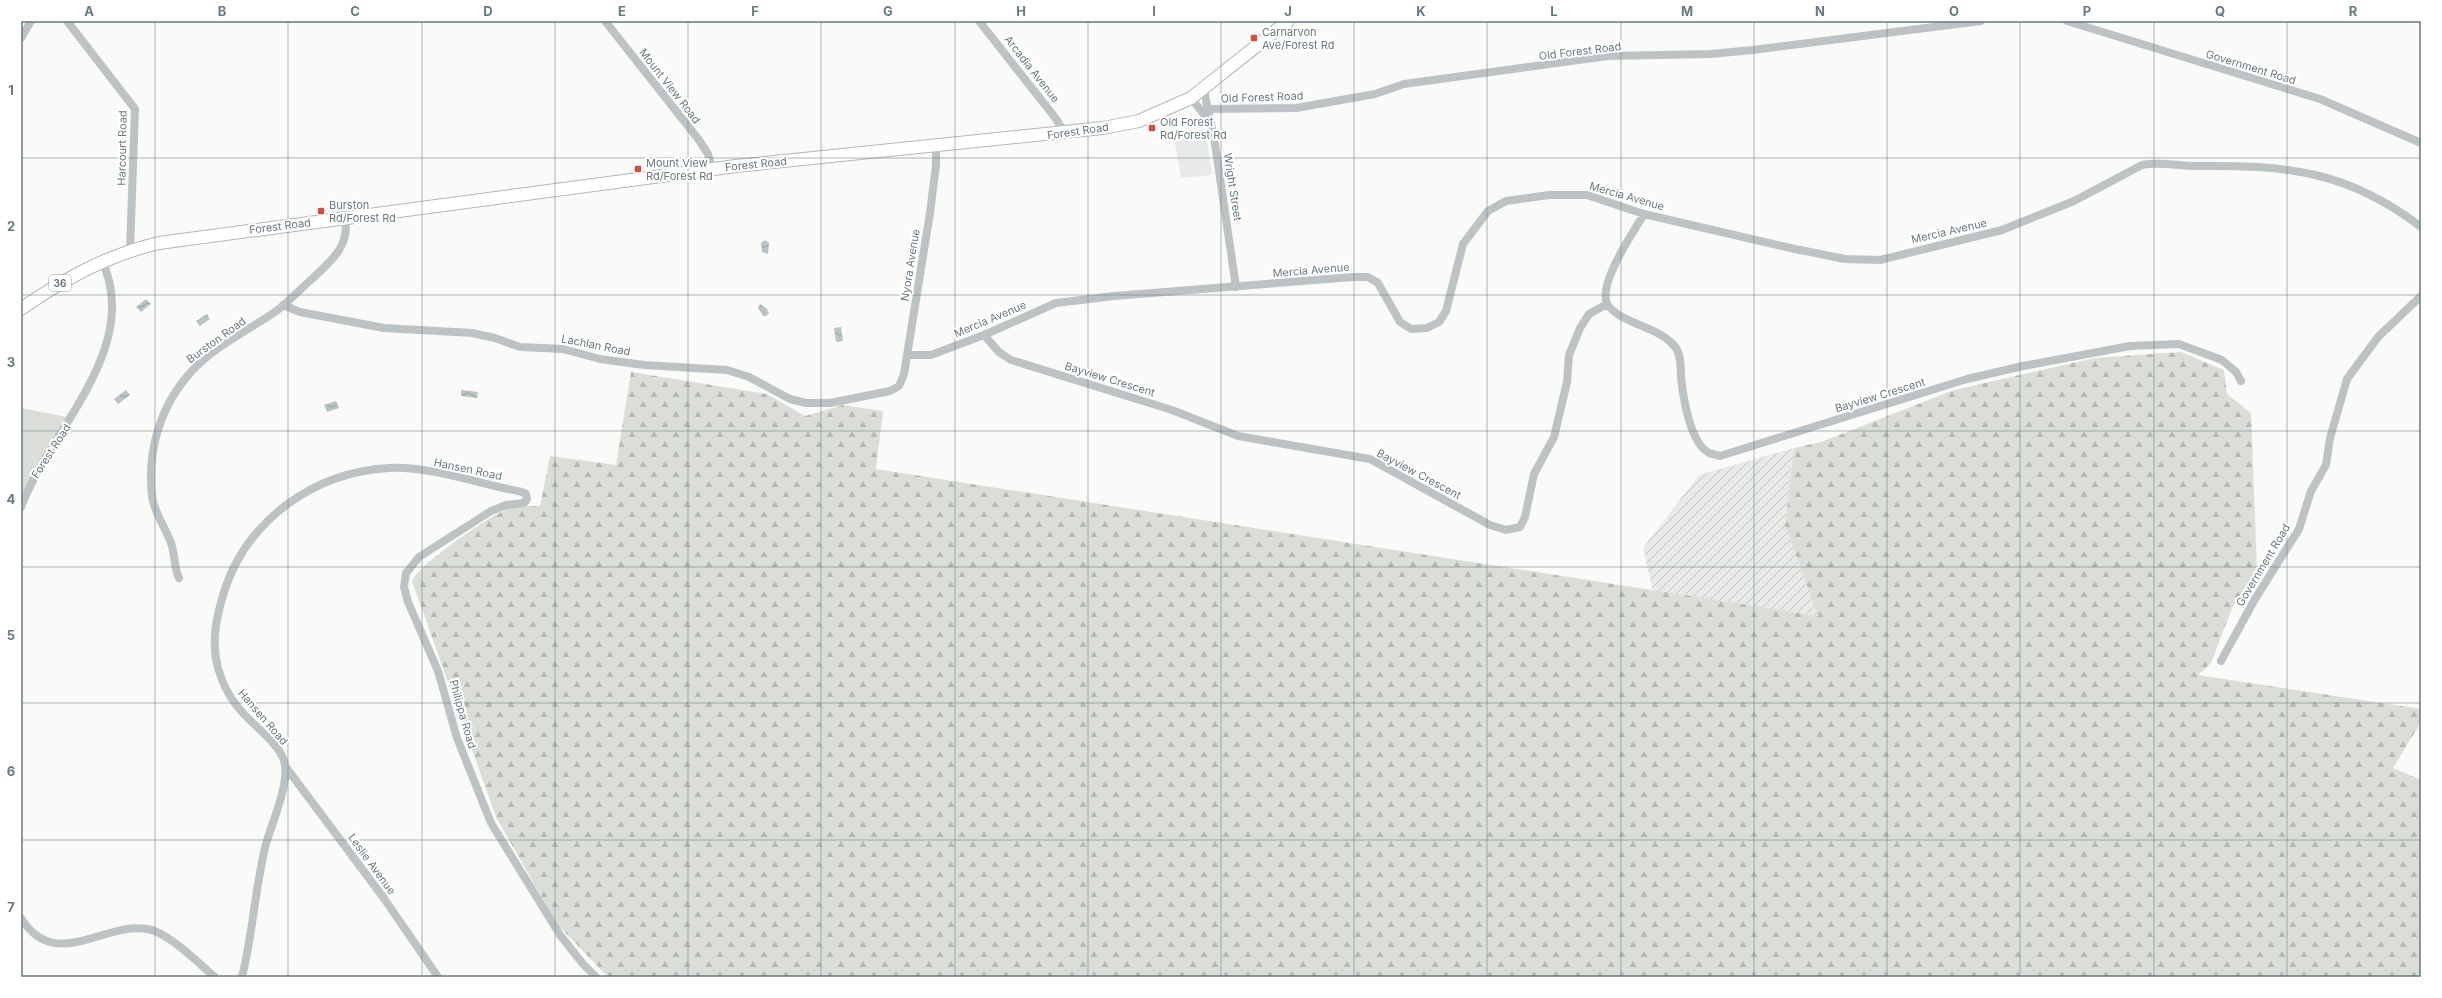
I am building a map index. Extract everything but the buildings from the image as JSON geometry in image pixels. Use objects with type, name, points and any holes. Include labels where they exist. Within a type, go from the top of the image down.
[{"type":"main road","name":"Forest Road","points":[[21,309],[70,277],[102,261],[130,250],[159,243],[712,169],[1064,134],[1139,121],[1191,98],[1204,90],[1288,21]]},
{"type":"street","points":[[21,38],[31,21]]},
{"type":"street","name":"Harcourt Road","points":[[67,21],[135,109],[130,250]]},
{"type":"street","name":"Mount View Road","points":[[605,21],[699,140],[708,154],[712,169]]},
{"type":"street","name":"Arcadia Avenue","points":[[979,21],[1057,120],[1064,134]]},
{"type":"street","name":"Old Forest Road","points":[[1208,109],[1296,108],[1375,94],[1404,84],[1608,56],[1739,51],[1981,21]]},
{"type":"street","name":"Government Road","points":[[2069,21],[2320,99],[2421,143]]},
{"type":"street","name":"Old Forest Road","points":[[1204,90],[1210,124]]},
{"type":"street","name":"Wright Street","points":[[1191,98],[1210,124],[1227,214],[1236,287]]},
{"type":"street","name":"Nyora Avenue","points":[[899,386],[904,377],[908,355],[930,213],[936,165],[936,146]]},
{"type":"street","name":"Mercia Avenue","points":[[908,355],[931,355],[984,335],[1056,303],[1106,297],[1368,277],[1378,283],[1400,322],[1411,329],[1427,328],[1439,322],[1446,311],[1451,284],[1463,244],[1488,211],[1506,201],[1549,195],[1587,195],[1644,214],[1845,259],[1880,260],[2002,230],[2074,201],[2122,177],[2142,165],[2151,163],[2182,166],[2255,166],[2310,173],[2346,182],[2370,194],[2421,227]]},
{"type":"street","points":[[1607,304],[1604,298],[1606,287],[1614,268],[1644,214]]},
{"type":"street","name":"Burston Road","points":[[179,578],[174,567],[172,545],[154,507],[152,495],[152,448],[156,430],[178,391],[195,368],[283,305],[337,254],[347,233],[345,218]]},
{"type":"street","name":"Forest Road","points":[[21,506],[34,476],[72,418],[101,356],[111,323],[113,307],[111,283],[102,261]]},
{"type":"street","name":"Government Road","points":[[2221,661],[2255,599],[2299,529],[2311,491],[2326,465],[2330,438],[2347,379],[2378,338],[2421,296]]},
{"type":"street","name":"Bayview Crescent","points":[[984,335],[999,352],[1011,360],[1172,410],[1238,436],[1370,459],[1431,494],[1490,525],[1506,530],[1520,527],[1525,517],[1534,474],[1554,437],[1567,382],[1569,355],[1580,328],[1589,314],[1607,304],[1617,314],[1663,336],[1676,348],[1680,358],[1683,393],[1691,424],[1699,444],[1708,452],[1720,456],[1967,379],[2038,362],[2130,346],[2179,344],[2222,360],[2236,372],[2241,381]]},
{"type":"street","name":"Lachlan Road","points":[[283,305],[300,312],[384,328],[472,333],[495,338],[520,347],[563,349],[600,359],[644,365],[727,370],[749,377],[790,399],[806,403],[830,403],[890,391],[899,386]]},
{"type":"street","name":"Hansen Road","points":[[285,766],[279,750],[236,706],[227,691],[218,668],[214,646],[216,621],[226,585],[242,552],[257,531],[277,513],[307,491],[334,478],[364,470],[392,468],[419,470],[522,492],[526,497]]},
{"type":"street","name":"Philippa Road","points":[[526,497],[524,503],[506,505],[484,515],[419,557],[406,573],[404,587],[408,602],[438,671],[457,738],[491,823],[560,935],[583,964],[596,977]]},
{"type":"street","points":[[242,977],[266,845],[280,794],[285,766]]},
{"type":"street","name":"Leslie Avenue","points":[[285,766],[382,897],[438,977]]},
{"type":"street","points":[[21,918],[27,927],[40,938],[61,944],[134,928],[152,930],[165,937],[215,977]]},
{"type":"shaded area","points":[[1205,129],[1212,175],[1181,178],[1173,133]]},
{"type":"shaded area","points":[[1794,448],[1785,525],[1818,616],[1653,591],[1643,548],[1699,475]]},
{"type":"green space","points":[[2181,352],[2224,370],[2227,394],[2251,413],[2257,570],[2232,608],[2211,663],[2198,675],[2421,709],[2421,722],[2393,768],[2421,780],[2421,977],[608,977],[557,924],[496,817],[412,581],[428,563],[456,541],[499,513],[512,507],[540,506],[550,456],[616,465],[631,372],[767,394],[805,416],[843,405],[883,411],[876,469],[1818,616],[1785,525],[1794,448],[1821,442],[1954,390],[2095,358]]},
{"type":"green space","points":[[21,408],[72,418],[21,506]]},
{"type":"water","points":[[765,240],[769,243],[768,254],[762,252],[761,243]]},
{"type":"water","points":[[146,299],[151,304],[141,312],[136,307]]},
{"type":"water","points":[[760,304],[767,309],[769,313],[766,316],[763,316],[758,308]]},
{"type":"water","points":[[207,314],[210,319],[200,326],[196,321]]},
{"type":"water","points":[[841,327],[843,341],[836,342],[834,328]]},
{"type":"water","points":[[126,390],[130,395],[118,404],[114,399]]},
{"type":"water","points":[[461,390],[478,392],[477,398],[461,396]]},
{"type":"water","points":[[336,401],[339,408],[327,412],[324,405]]},
{"type":"place","name":"Carnarvon Ave/Forest Rd","points":[[1254,38]]},
{"type":"place","name":"Old Forest Rd/Forest Rd","points":[[1152,128]]},
{"type":"place","name":"Mount View Rd/Forest Rd","points":[[638,169]]},
{"type":"place","name":"Burston Rd/Forest Rd","points":[[321,211]]}]
